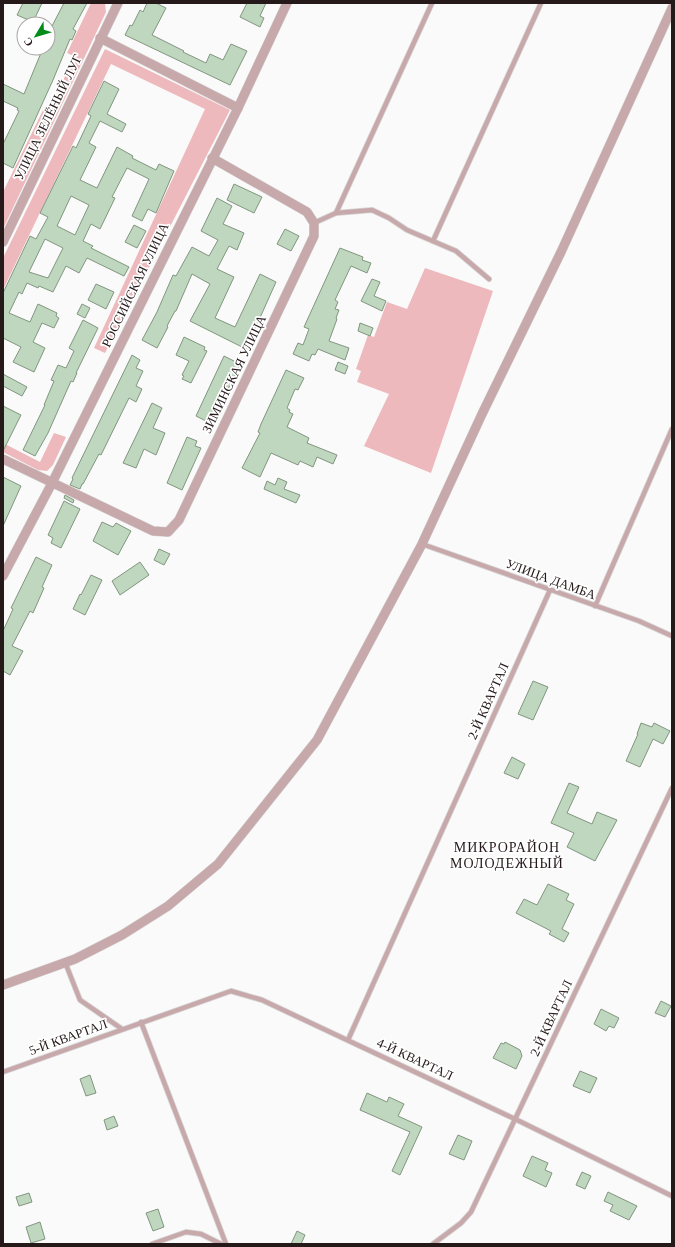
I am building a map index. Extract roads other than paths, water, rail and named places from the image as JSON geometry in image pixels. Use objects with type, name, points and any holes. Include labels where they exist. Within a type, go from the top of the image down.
[{"type":"street","name":"УЛИЦА ЗЕЛЁНЫЙ ЛУГ","points":[[3,242],[118,3]]},
{"type":"street","name":"РОССИЙСКАЯ УЛИЦА","points":[[3,576],[52,482],[238,108],[287,3]]},
{"type":"street","points":[[3,985],[75,959],[122,935],[168,906],[218,864],[317,740],[422,544],[482,414],[561,252],[672,8]]},
{"type":"street","points":[[100,38],[238,108]]},
{"type":"street","points":[[212,158],[307,212],[314,223]]},
{"type":"street","name":"ЗИМИНСКАЯ УЛИЦА","points":[[52,482],[153,531],[168,532],[179,520],[314,236],[314,223]]},
{"type":"street","points":[[3,460],[52,482]]},
{"type":"lane","points":[[336,214],[432,3]]},
{"type":"lane","points":[[433,241],[541,3]]},
{"type":"lane","points":[[314,223],[336,214],[372,210],[389,218],[407,230],[456,251],[490,279]]},
{"type":"lane","points":[[596,606],[672,429]]},
{"type":"lane","name":"УЛИЦА ДАМБА","points":[[422,544],[639,621],[672,636]]},
{"type":"lane","name":"2-Й КВАРТАЛ","points":[[348,1040],[550,590]]},
{"type":"lane","name":"2-Й КВАРТАЛ","points":[[433,1244],[461,1223],[471,1212],[672,788]]},
{"type":"lane","points":[[65,962],[80,1000],[122,1029]]},
{"type":"lane","name":"4-Й КВАРТАЛ","points":[[141,1022],[231,992],[262,1000],[516,1119],[672,1196]]},
{"type":"lane","points":[[141,1022],[226,1244]]},
{"type":"lane","name":"5-Й КВАРТАЛ","points":[[3,1072],[141,1022]]},
{"type":"lane","points":[[152,1244],[186,1232],[201,1234],[221,1244]]},
{"type":"district","name":"МИКРОРАЙОН МОЛОДЕЖНЫЙ","points":[[507,856]]}]
